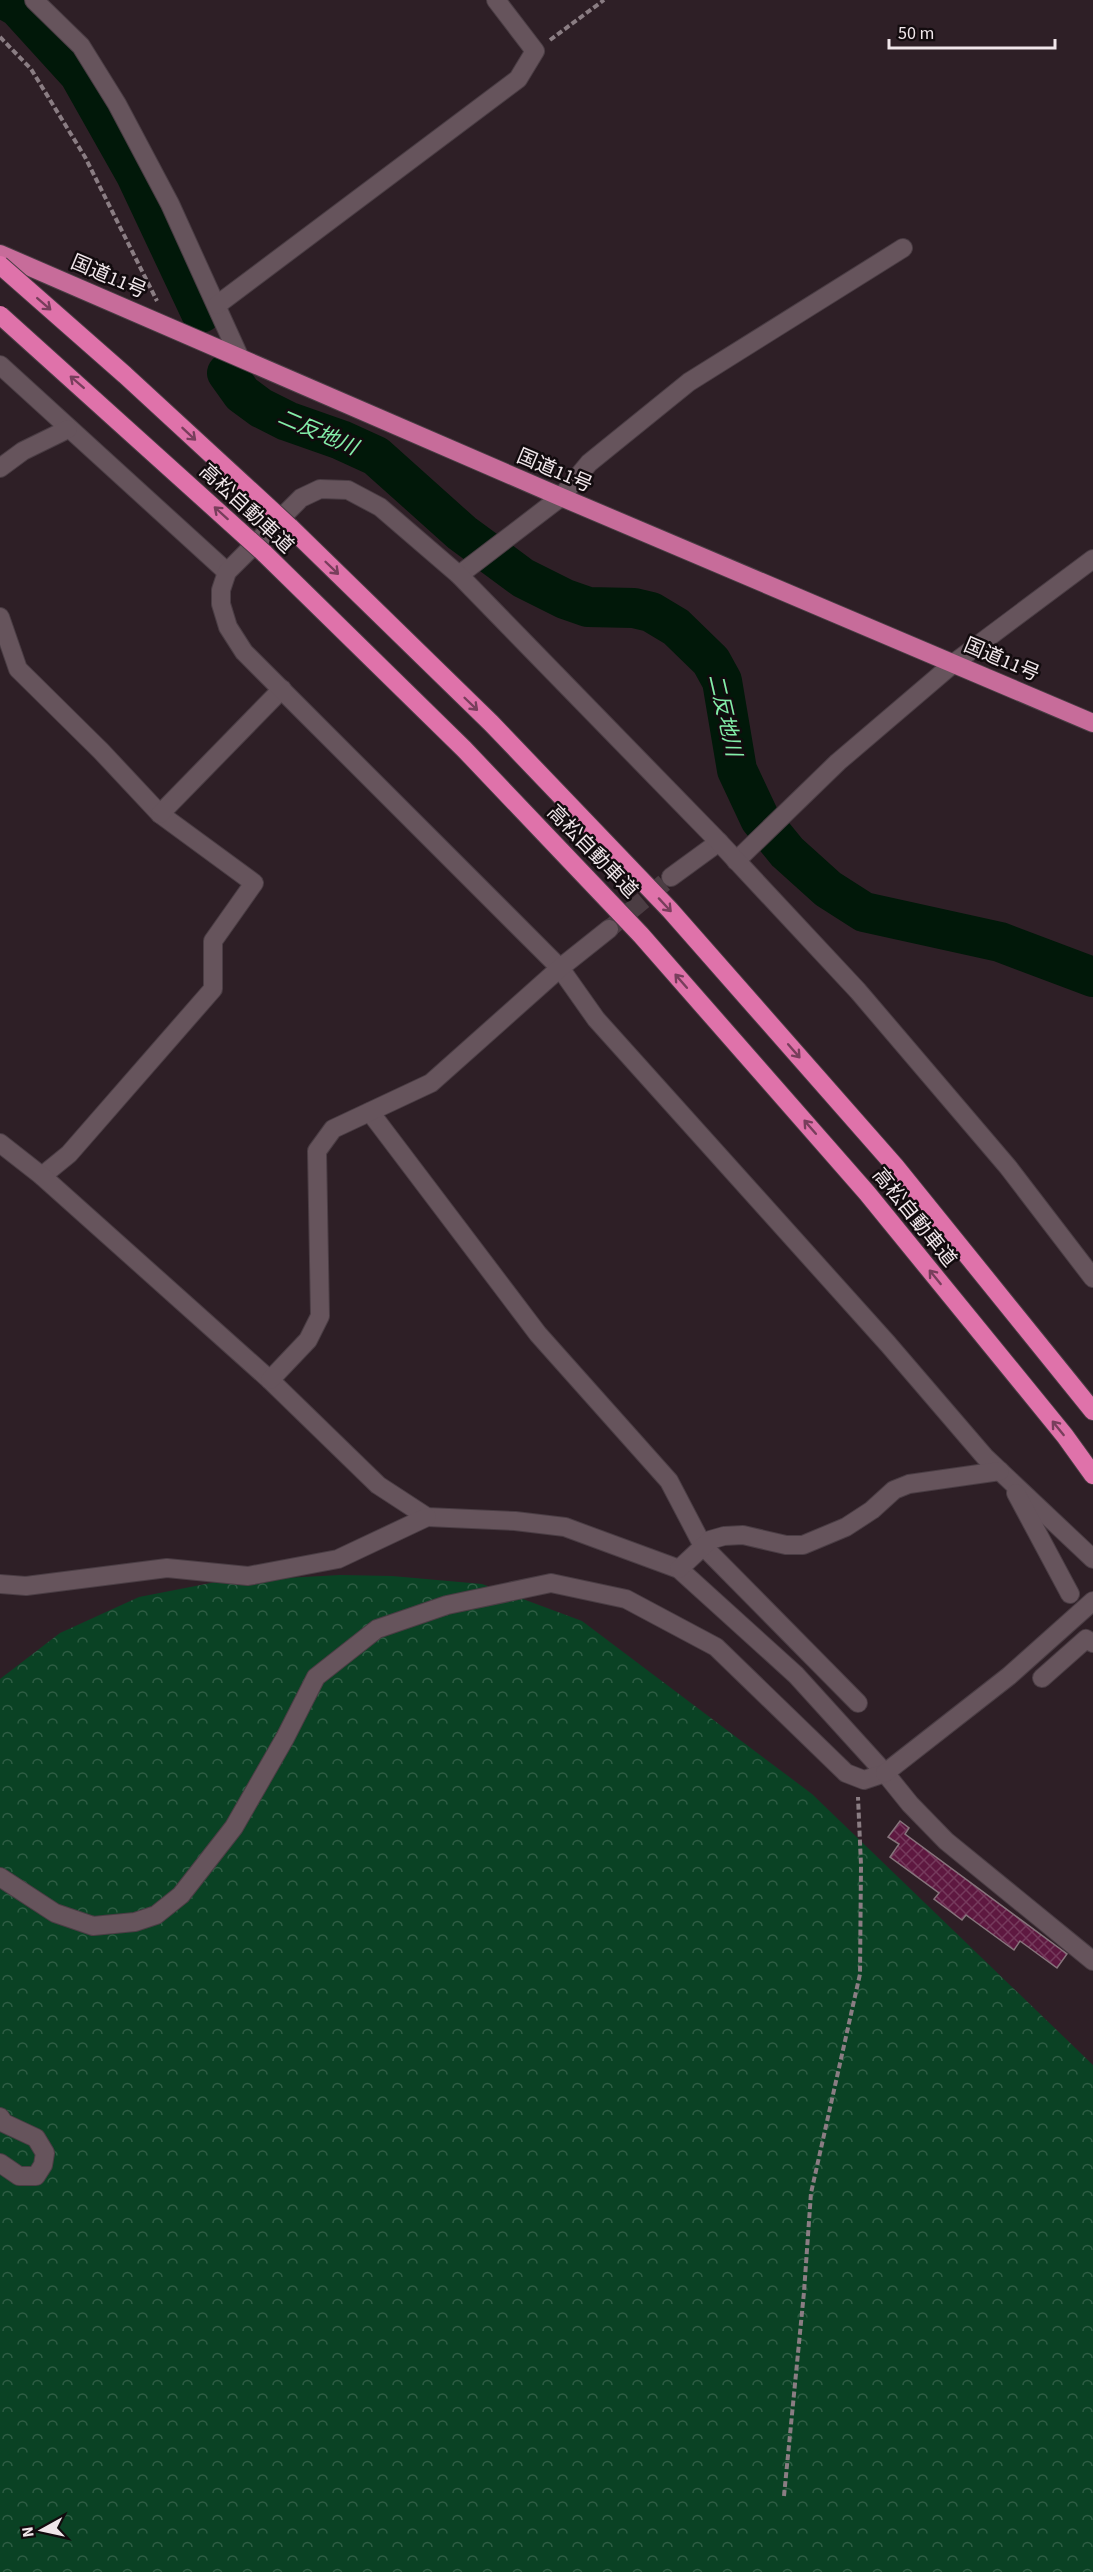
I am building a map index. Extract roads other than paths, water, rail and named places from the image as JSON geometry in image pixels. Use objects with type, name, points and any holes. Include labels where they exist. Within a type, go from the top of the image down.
[{"type":"highway","name":"国道11号","points":[[0,254],[561,497],[1093,723]]},
{"type":"highway","name":"高松自動車道","points":[[0,265],[125,375],[290,527],[491,723],[670,910],[895,1166],[1093,1411]]},
{"type":"highway","name":"高松自動車道","points":[[0,315],[264,553],[464,749],[642,935],[867,1193],[1065,1436],[1093,1475]]},
{"type":"street","points":[[34,0],[81,46],[117,104],[170,204],[239,356]]},
{"type":"street","points":[[217,305],[518,79],[535,51],[496,0]]},
{"type":"street","points":[[459,575],[561,497],[589,463],[689,382],[903,248]]},
{"type":"street","points":[[0,365],[227,572]]},
{"type":"street","points":[[0,468],[23,451],[68,429]]},
{"type":"street","points":[[1093,1278],[1008,1167],[858,991],[719,842],[459,575],[380,507],[348,490],[320,489],[301,498],[227,572],[220,590],[221,604],[228,627],[244,652],[560,968],[596,1019],[888,1344],[985,1457],[1093,1559]]},
{"type":"street","points":[[736,861],[838,762],[954,663],[1093,559]]},
{"type":"street","points":[[0,617],[18,669],[101,751],[160,814],[254,883],[213,941],[213,989],[69,1154],[42,1176]]},
{"type":"street","points":[[160,814],[282,689]]},
{"type":"street","points":[[671,877],[719,842]]},
{"type":"street","points":[[270,1380],[308,1340],[320,1316],[316,1151],[333,1129],[431,1083],[560,968],[609,928]]},
{"type":"street","points":[[370,1112],[538,1334],[669,1480],[703,1546],[858,1703]]},
{"type":"street","points":[[0,1143],[42,1176],[270,1380],[378,1485],[427,1517]]},
{"type":"street","points":[[679,1569],[710,1540],[724,1536],[743,1535],[786,1545],[803,1545],[846,1527],[872,1510],[894,1490],[909,1484],[1004,1474]]},
{"type":"street","points":[[1004,1474],[1070,1594]]},
{"type":"street","points":[[0,1584],[26,1586],[167,1568],[248,1576],[338,1559],[427,1517],[515,1521],[565,1527],[679,1569],[796,1675],[910,1804],[946,1841],[1093,1962]]},
{"type":"street","points":[[0,1877],[55,1913],[93,1926],[135,1922],[156,1915],[181,1895],[234,1827],[285,1738],[316,1677],[377,1629],[447,1605],[551,1583],[626,1599],[716,1647],[846,1773],[864,1780],[885,1773],[1009,1676],[1093,1601]]},
{"type":"street","points":[[1042,1678],[1086,1639],[1093,1643]]},
{"type":"street","points":[[0,2117],[4,2123],[36,2138],[45,2153],[43,2165],[36,2176],[19,2176],[0,2163]]},
{"type":"waterway","name":"二反地川","points":[[6,0],[18,7],[79,74],[136,175],[201,313]]},
{"type":"waterway","name":"二反地川","points":[[227,373],[242,394],[261,408],[287,421],[341,440],[376,456],[462,533],[523,578],[565,599],[588,607],[634,608],[651,612],[676,627],[711,661],[722,681],[737,770],[760,819],[787,852],[828,889],[864,912],[1000,942],[1093,977]]},
{"type":"tunnel","points":[[609,929],[671,877]]}]
